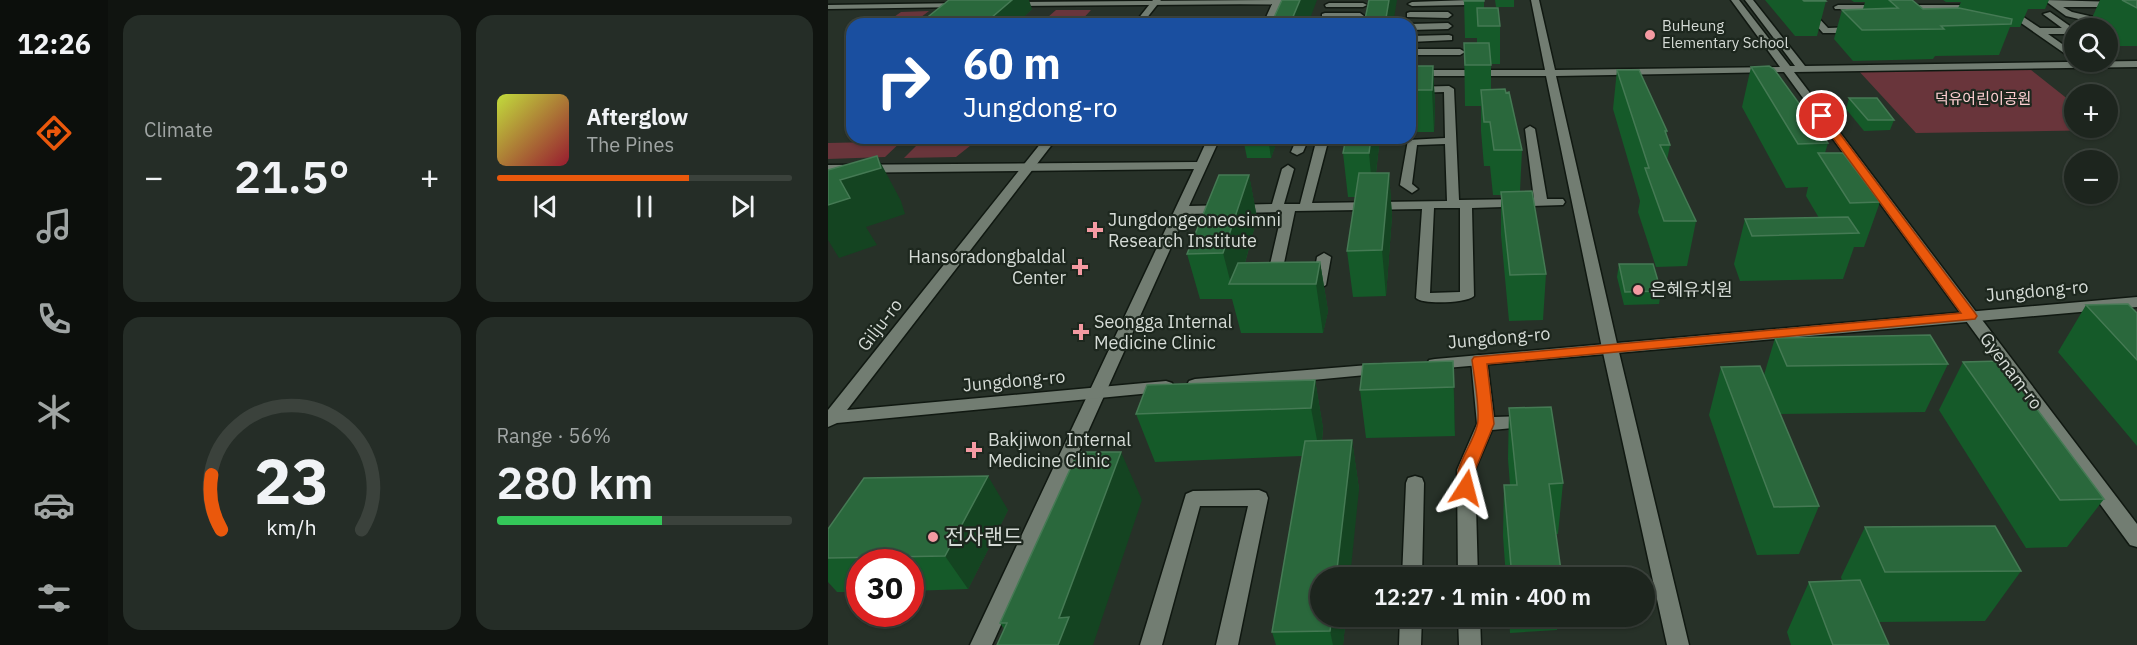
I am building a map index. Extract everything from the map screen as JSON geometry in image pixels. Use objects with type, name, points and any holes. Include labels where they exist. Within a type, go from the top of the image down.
[{"type":"street","points":[[900,6],[908,0]]},
{"type":"street","points":[[1410,18],[1412,2],[1466,3],[1466,0]]},
{"type":"street","points":[[1535,0],[1610,348],[1678,645]]},
{"type":"street","name":"Gyenam-ro","points":[[1735,0],[2137,539]]},
{"type":"street","points":[[1749,0],[1803,70]]},
{"type":"street","points":[[1798,0],[1826,31],[1860,30],[1853,22]]},
{"type":"street","points":[[1143,18],[1157,1]]},
{"type":"street","points":[[1003,2],[1278,1],[1270,18]]},
{"type":"street","points":[[2051,2],[2129,4],[2123,2],[2137,2]]},
{"type":"street","points":[[2051,2],[2069,14]]},
{"type":"street","points":[[1325,18],[1330,3],[1363,5]]},
{"type":"street","points":[[1834,3],[1858,7],[1920,3],[1974,6],[2013,14],[2069,14],[2137,30]]},
{"type":"street","points":[[1834,3],[1845,15]]},
{"type":"street","points":[[1897,3],[1908,14]]},
{"type":"street","points":[[1920,3],[1939,17]]},
{"type":"street","points":[[828,7],[968,5]]},
{"type":"street","points":[[2013,14],[2064,49]]},
{"type":"street","points":[[2038,31],[2072,31],[2047,14]]},
{"type":"street","points":[[1416,21],[1448,15]]},
{"type":"street","points":[[1342,18],[1360,16]]},
{"type":"street","points":[[2024,21],[2057,20]]},
{"type":"street","points":[[1416,23],[1448,26]]},
{"type":"street","points":[[1416,39],[1449,38]]},
{"type":"street","points":[[1416,52],[1460,52]]},
{"type":"street","points":[[1416,73],[1803,70],[2137,64]]},
{"type":"street","points":[[1416,90],[1449,89],[1451,141],[1467,296],[1423,298],[1428,205]]},
{"type":"street","points":[[1416,99],[1450,99]]},
{"type":"street","points":[[1530,129],[1541,202]]},
{"type":"street","points":[[1416,142],[1451,141]]},
{"type":"street","name":"Gilju-ro","points":[[829,420],[1046,144]]},
{"type":"street","points":[[981,645],[1211,144]]},
{"type":"street","points":[[1297,152],[1300,144]]},
{"type":"street","points":[[1305,207],[1321,144]]},
{"type":"street","points":[[1412,144],[1406,185],[1412,189]]},
{"type":"street","points":[[828,170],[1202,165]]},
{"type":"street","points":[[1288,169],[1271,287],[1319,285],[1324,257]]},
{"type":"street","points":[[1181,210],[1559,202]]},
{"type":"street","name":"Jungdong-ro","points":[[1423,365],[2137,302]]},
{"type":"street","points":[[1468,567],[1466,470],[1486,424],[1479,360]]},
{"type":"street","name":"Jungdong-ro","points":[[829,420],[1096,393],[1400,367]]},
{"type":"street","points":[[1486,424],[1540,422]]},
{"type":"street","points":[[1412,567],[1415,483]]},
{"type":"street","points":[[1151,645],[1193,499],[1259,498],[1227,645]]},
{"type":"street","points":[[1410,645],[1411,627]]},
{"type":"street","points":[[1469,627],[1470,645]]},
{"type":"green space","points":[[1056,10],[1091,10],[1084,18],[1047,18]]},
{"type":"green space","points":[[929,11],[920,18],[892,18],[901,12]]},
{"type":"green space","name":"덕유어린이공원","points":[[2026,66],[2064,96],[2064,131],[1916,133],[1857,69]]},
{"type":"green space","points":[[828,143],[899,144],[885,157],[828,159]]},
{"type":"green space","points":[[918,144],[972,144],[956,157],[904,158]]},
{"type":"building","points":[[949,0],[1012,0],[991,18],[926,18]]},
{"type":"building","points":[[1282,0],[1300,0],[1292,18],[1274,18]]},
{"type":"building","points":[[1369,0],[1389,0],[1386,18],[1365,18]]},
{"type":"building","points":[[1889,0],[1912,0],[1923,9],[1959,8],[2012,19],[2011,24],[1941,26],[1944,29],[1862,30],[1842,10],[1898,8]]},
{"type":"building","points":[[2122,0],[2137,0],[2137,8]]},
{"type":"building","points":[[1477,8],[1498,8],[1500,26],[1478,26]]},
{"type":"building","points":[[1464,43],[1489,43],[1491,65],[1465,65]]},
{"type":"building","points":[[1416,66],[1433,66],[1432,90],[1416,90]]},
{"type":"building","points":[[1769,66],[1774,69],[1828,143],[1798,144],[1751,67]]},
{"type":"building","points":[[1617,70],[1639,70],[1667,131],[1665,131],[1670,145],[1660,145],[1696,221],[1664,221],[1645,168],[1649,168]]},
{"type":"building","points":[[1505,89],[1506,93],[1509,92],[1522,150],[1494,150],[1490,122],[1484,122],[1481,90]]},
{"type":"building","points":[[1849,98],[1877,98],[1894,120],[1868,120]]},
{"type":"building","points":[[1345,144],[1370,144],[1369,153],[1343,153]]},
{"type":"building","points":[[1818,153],[1843,153],[1880,202],[1850,203]]},
{"type":"building","points":[[877,156],[881,168],[840,180],[850,198],[828,205],[828,170]]},
{"type":"building","points":[[1359,173],[1389,173],[1382,250],[1347,251]]},
{"type":"building","points":[[1219,175],[1249,175],[1223,253],[1187,254]]},
{"type":"building","points":[[1532,191],[1546,274],[1510,275],[1501,192]]},
{"type":"building","points":[[1848,217],[1859,233],[1752,236],[1745,219]]},
{"type":"building","points":[[1320,262],[1316,284],[1229,284],[1238,263]]},
{"type":"building","points":[[1619,264],[1653,264],[1661,291],[1625,292]]},
{"type":"building","points":[[2128,304],[2137,313],[2137,360],[2086,305]]},
{"type":"building","points":[[1930,335],[1948,364],[1787,366],[1775,338]]},
{"type":"building","points":[[1453,361],[1454,387],[1360,390],[1363,364]]},
{"type":"building","points":[[2001,361],[2104,499],[2060,500],[1963,362]]},
{"type":"building","points":[[1760,366],[1819,506],[1774,507],[1721,367]]},
{"type":"building","points":[[1315,380],[1311,408],[1136,414],[1147,385]]},
{"type":"building","points":[[1551,407],[1563,483],[1549,484],[1560,567],[1511,567],[1504,485],[1517,485],[1509,408]]},
{"type":"building","points":[[1352,440],[1337,567],[1310,567],[1310,627],[1331,627],[1330,631],[1272,632],[1305,441]]},
{"type":"building","points":[[1078,452],[1121,452],[1059,618],[1069,617],[1058,645],[997,645],[1007,623],[1000,623]]},
{"type":"building","points":[[988,476],[945,556],[924,556],[924,549],[846,549],[846,558],[828,558],[828,529],[864,478]]},
{"type":"building","points":[[1995,526],[2021,571],[1885,572],[1865,527]]},
{"type":"building","points":[[1860,580],[1889,645],[1833,645],[1809,582]]},
{"type":"place","name":"BuHeung Elementary School","points":[[1650,35]]},
{"type":"place","name":"Jungdongeoneosimni Research Institute","points":[[1095,230]]},
{"type":"place","name":"Hansoradongbaldal Center","points":[[1080,267]]},
{"type":"place","name":"은혜유치원","points":[[1638,290]]},
{"type":"place","name":"Seongga Internal Medicine Clinic","points":[[1081,332]]},
{"type":"place","name":"Bakjiwon Internal Medicine Clinic","points":[[974,450]]},
{"type":"place","name":"전자랜드","points":[[933,537]]},
{"type":"route","points":[[1466,488],[1466,470],[1486,424],[1479,360],[1970,316],[1822,116]]}]
